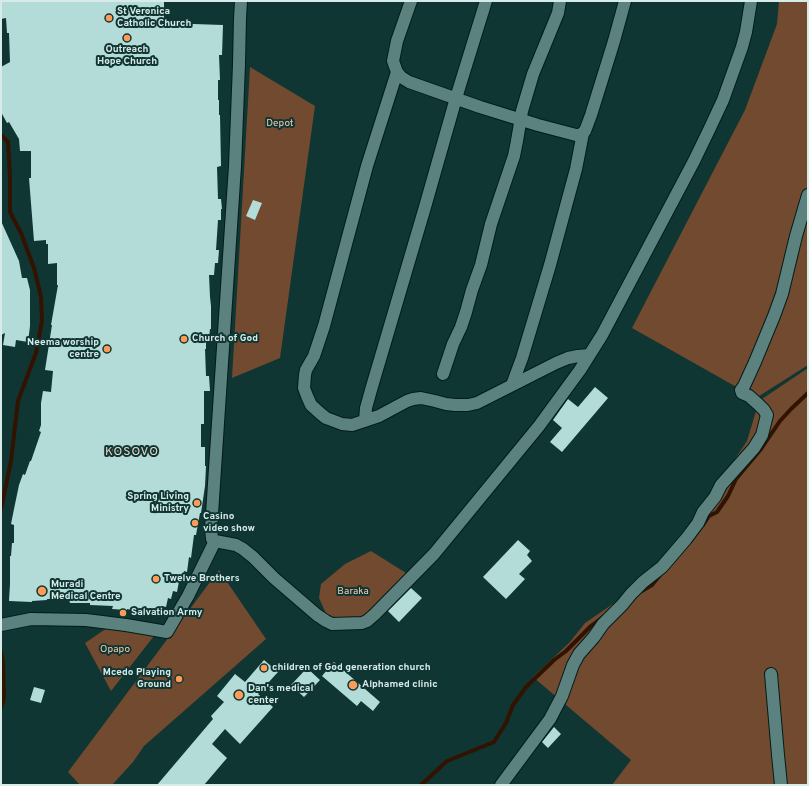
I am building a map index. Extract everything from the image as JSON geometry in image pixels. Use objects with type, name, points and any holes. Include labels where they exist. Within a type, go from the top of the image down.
[{"type":"street","points":[[241,1],[240,64],[235,166],[211,529],[212,539],[215,541],[236,545],[243,549],[317,615],[332,624],[362,623],[368,621],[434,554],[552,408],[580,370],[602,334],[694,161],[723,100],[742,47],[751,1]]},
{"type":"street","points":[[411,1],[394,50],[393,61],[396,72],[367,166],[324,326],[314,356],[306,370],[304,388],[307,396],[312,404],[326,418],[342,424],[352,425],[387,412],[407,400],[421,398],[455,405],[477,403],[562,360],[589,355]]},
{"type":"street","points":[[366,421],[366,408],[371,390],[456,98],[486,1]]},
{"type":"street","points":[[443,374],[482,265],[491,224],[514,156],[522,111],[533,74],[558,13],[560,1]]},
{"type":"street","points":[[512,385],[522,358],[550,265],[576,169],[583,134],[591,115],[625,1]]},
{"type":"street","points":[[396,72],[409,82],[521,120],[576,135],[583,134]]},
{"type":"street","points":[[501,785],[550,719],[562,696],[572,665],[579,654],[603,624],[643,582],[662,567],[686,539],[715,496],[720,485],[754,448],[762,435],[766,415],[764,410],[749,396],[742,393],[741,390],[755,362],[782,294],[808,195]]},
{"type":"street","points":[[1,624],[31,619],[86,620],[167,632],[188,596],[215,541]]},
{"type":"street","points":[[771,674],[781,785]]},
{"type":"green space","points":[[779,1],[808,1],[808,365],[756,398],[632,328],[745,110],[777,24]]},
{"type":"green space","name":"Depot","points":[[250,67],[315,106],[280,358],[232,378]]},
{"type":"green space","points":[[808,368],[808,785],[612,785],[631,760],[533,677],[570,642],[585,623],[648,580],[676,547],[747,441],[759,401]]},
{"type":"green space","name":"Baraka","points":[[371,551],[406,573],[365,617],[328,618],[319,598],[321,584],[345,564]]},
{"type":"green space","name":"Mcedo Playing Ground","points":[[219,570],[266,639],[144,746],[133,762],[112,785],[80,785],[68,772]]},
{"type":"green space","name":"Opapo","points":[[110,626],[154,636],[111,691],[85,643]]},
{"type":"building","points":[[1,1],[164,1],[164,23],[223,25],[222,55],[219,55],[220,80],[218,80],[221,166],[217,167],[218,199],[221,199],[222,209],[221,220],[218,220],[216,250],[219,250],[218,263],[215,263],[214,275],[209,275],[211,329],[209,338],[206,338],[205,349],[206,376],[209,376],[210,391],[204,391],[204,424],[201,424],[201,447],[205,447],[205,486],[201,513],[196,535],[194,535],[191,558],[189,557],[187,572],[184,571],[183,577],[180,576],[177,592],[173,591],[171,599],[168,598],[166,607],[162,606],[160,616],[127,609],[112,609],[113,606],[90,605],[90,603],[70,603],[69,599],[47,599],[32,602],[9,601],[10,556],[12,543],[14,543],[14,525],[11,524],[19,485],[23,474],[25,475],[31,461],[41,432],[39,431],[41,425],[41,403],[43,391],[51,392],[53,371],[45,370],[58,285],[57,263],[48,264],[48,244],[46,244],[46,240],[34,241],[29,178],[31,178],[31,151],[20,151],[19,139],[1,112],[1,67],[10,62],[9,33],[7,33],[6,18],[1,19]]},
{"type":"building","points":[[253,200],[262,203],[255,220],[246,216]]},
{"type":"building","points":[[1,221],[19,261],[22,278],[27,278],[30,290],[30,326],[28,342],[16,340],[15,347],[3,345],[5,333],[1,335]]},
{"type":"building","points":[[595,387],[608,398],[562,452],[550,442],[562,428],[553,420],[568,399],[578,407]]},
{"type":"building","points":[[518,540],[530,551],[527,555],[532,561],[519,574],[525,579],[506,599],[483,577]]},
{"type":"building","points":[[411,588],[422,598],[399,622],[388,611]]},
{"type":"building","points":[[264,660],[278,672],[258,694],[273,707],[240,744],[225,729],[212,744],[227,758],[204,785],[157,785],[213,719],[211,716],[224,702],[217,696],[235,674],[245,682]]},
{"type":"building","points":[[334,662],[380,702],[373,711],[361,701],[357,706],[322,676]]},
{"type":"building","points":[[307,668],[320,680],[304,697],[291,685]]},
{"type":"building","points":[[34,687],[45,690],[41,703],[30,700]]},
{"type":"building","points":[[554,727],[561,734],[548,748],[542,742]]},
{"type":"waterway","points":[[1,135],[8,142],[10,212],[21,233],[34,268],[41,297],[42,321],[36,353],[18,401],[11,461],[1,509]]},
{"type":"waterway","points":[[703,525],[709,516],[717,512],[728,496],[736,479],[761,449],[780,421],[808,393]]},
{"type":"waterway","points":[[640,592],[652,585],[660,575]]},
{"type":"waterway","points":[[421,785],[447,761],[494,742],[506,723],[513,705],[526,687],[591,626],[603,617]]},
{"type":"waterway","points":[[1,651],[3,663],[4,698],[1,708]]},
{"type":"place","name":"St Veronica Catholic Church","points":[[109,18]]},
{"type":"place","name":"Outreach Hope Church","points":[[127,38]]},
{"type":"place","name":"Church of God","points":[[184,339]]},
{"type":"place","name":"Neema worship centre","points":[[107,349]]},
{"type":"place","name":"Spring Living Ministry","points":[[197,503]]},
{"type":"place","name":"Casino video show","points":[[195,523]]},
{"type":"place","name":"Twelve Brothers","points":[[156,579]]},
{"type":"place","name":"Muradi Medical Centre","points":[[42,591]]},
{"type":"place","name":"Salvation Army","points":[[123,613]]},
{"type":"place","name":"children of God generation church","points":[[264,668]]},
{"type":"place","name":"Mcedo Playing Ground","points":[[179,679]]},
{"type":"place","name":"Alphamed clinic","points":[[353,685]]},
{"type":"place","name":"Dan's medical center","points":[[239,695]]},
{"type":"district","name":"KOSOVO","points":[[132,453]]}]
